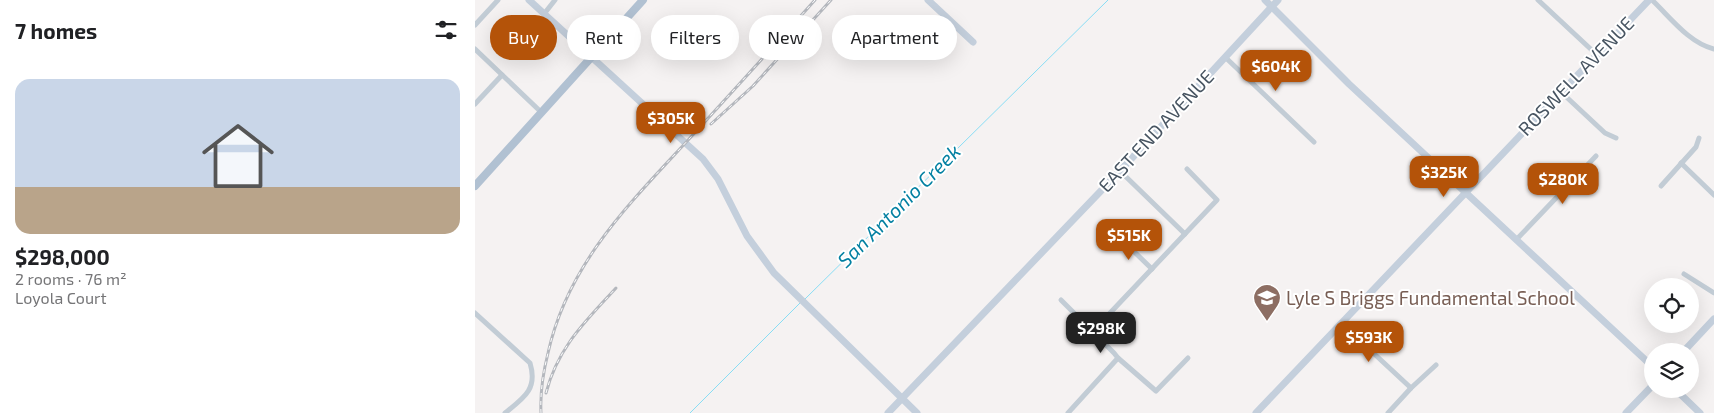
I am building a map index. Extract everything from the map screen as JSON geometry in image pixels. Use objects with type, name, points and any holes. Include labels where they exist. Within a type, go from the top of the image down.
[{"type":"main road","points":[[629,15],[643,0]]},
{"type":"main road","points":[[475,186],[588,60]]},
{"type":"street","points":[[475,25],[497,0]]},
{"type":"street","points":[[529,0],[567,36]]},
{"type":"street","points":[[544,14],[555,0]]},
{"type":"street","points":[[928,0],[973,42]]},
{"type":"street","points":[[1265,0],[1349,84],[1644,359]]},
{"type":"street","name":"EAST END AVENUE","points":[[888,413],[1279,0]]},
{"type":"street","points":[[1539,0],[1596,54]]},
{"type":"street","points":[[1650,0],[1690,37],[1707,48],[1714,49]]},
{"type":"street","name":"ROSWELL AVENUE","points":[[1256,413],[1596,54],[1650,0]]},
{"type":"street","points":[[475,50],[541,112]]},
{"type":"street","points":[[1225,57],[1314,142]]},
{"type":"street","points":[[592,60],[686,142],[703,160],[718,179],[747,236],[774,273],[917,413]]},
{"type":"street","points":[[475,104],[502,75]]},
{"type":"street","points":[[1561,92],[1605,133],[1616,138]]},
{"type":"street","points":[[1661,186],[1696,147],[1699,138]]},
{"type":"street","points":[[1516,240],[1596,156]]},
{"type":"street","points":[[1681,163],[1714,195]]},
{"type":"street","points":[[1093,331],[1217,200],[1187,169]]},
{"type":"street","points":[[1119,171],[1185,234]]},
{"type":"street","points":[[1120,238],[1152,269]]},
{"type":"street","points":[[1685,274],[1714,293]]},
{"type":"street","points":[[1061,300],[1118,358],[1156,391],[1188,358]]},
{"type":"street","points":[[475,313],[530,362],[533,372],[530,389],[525,398],[505,413]]},
{"type":"street","points":[[1692,343],[1714,319]]},
{"type":"street","points":[[1341,323],[1411,388]]},
{"type":"street","points":[[1069,413],[1118,358]]},
{"type":"street","points":[[1388,413],[1436,365]]},
{"type":"street","points":[[1626,413],[1644,394]]},
{"type":"street","points":[[1684,398],[1700,413]]},
{"type":"waterway","name":"San Antonio Creek","points":[[804,300],[1108,0]]},
{"type":"waterway","name":"San Antonio Creek","points":[[690,413],[801,302]]},
{"type":"railway","points":[[541,413],[543,376],[557,321],[570,291],[586,263],[604,236],[645,186],[815,0]]},
{"type":"railway","points":[[711,124],[753,86],[831,0]]},
{"type":"railway","points":[[546,393],[551,377],[565,349],[583,324],[616,288]]},
{"type":"place","name":"Lyle S Briggs Fundamental School","points":[[1267,322]]}]
